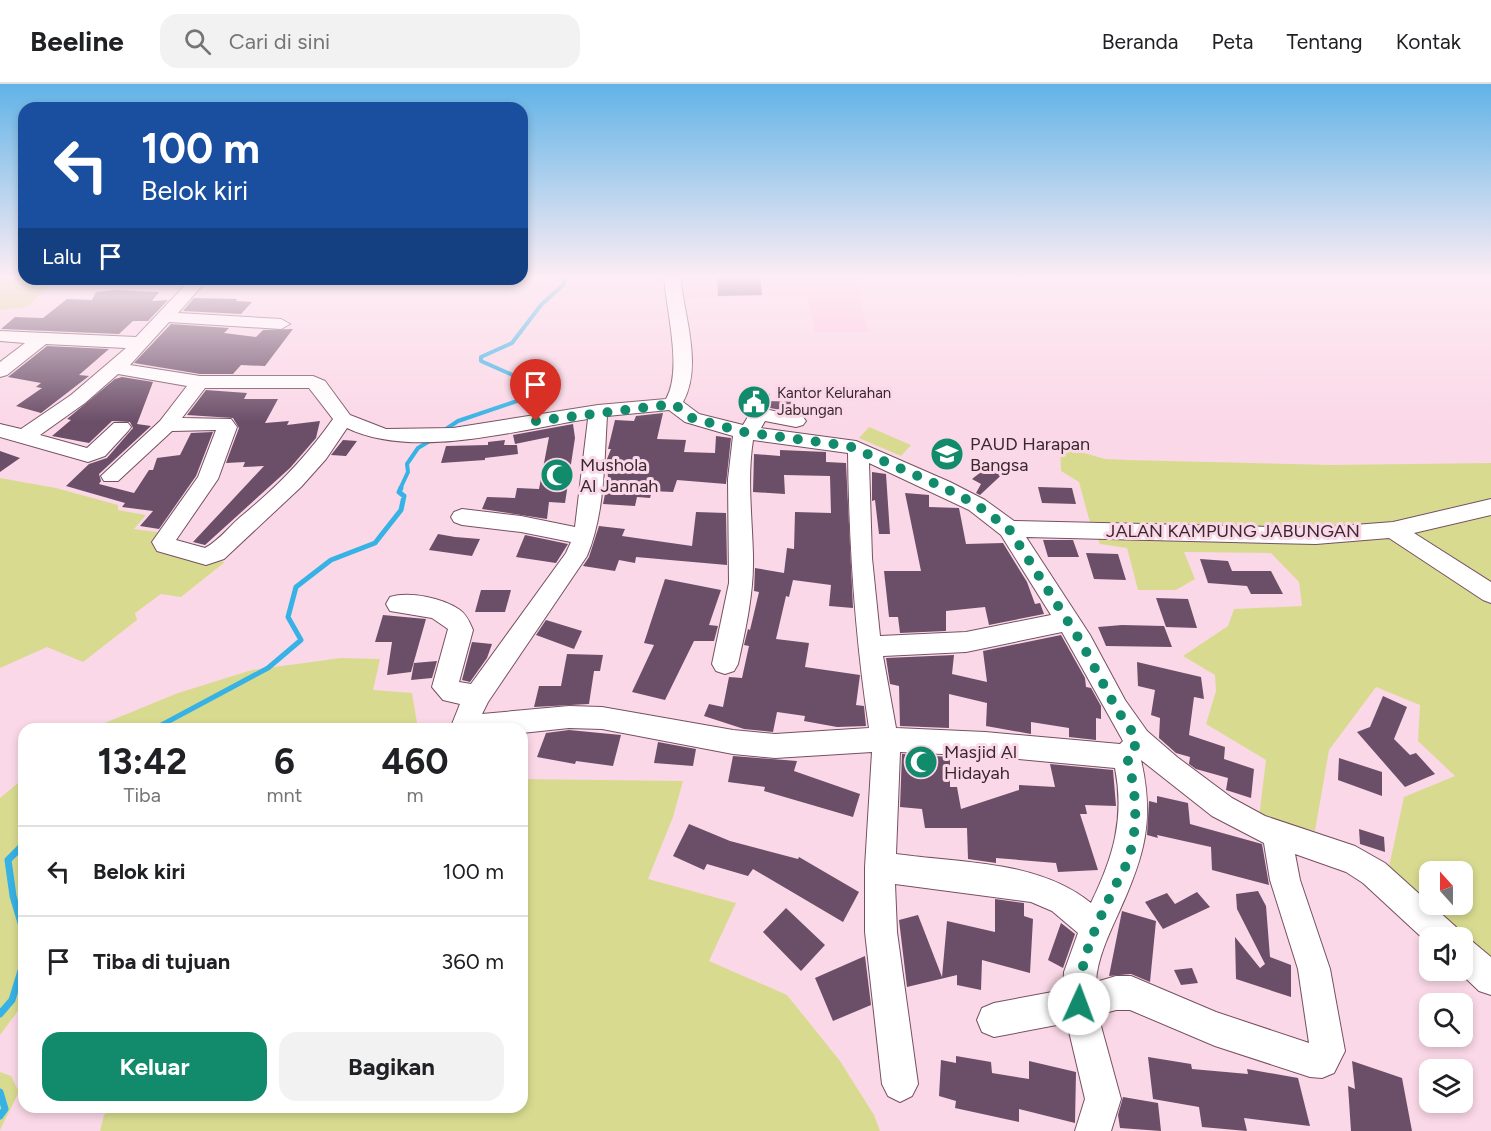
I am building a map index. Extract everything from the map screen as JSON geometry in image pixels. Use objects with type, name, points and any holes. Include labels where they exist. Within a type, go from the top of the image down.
[{"type":"street","points":[[22,438],[78,399],[117,366],[158,325]]},
{"type":"street","points":[[674,404],[681,392],[682,341],[678,325]]},
{"type":"street","points":[[0,336],[141,343]]},
{"type":"street","points":[[0,370],[43,338]]},
{"type":"street","points":[[117,366],[120,370],[200,382],[313,382],[343,419],[378,434],[453,434],[598,411],[674,404],[692,418],[747,432],[840,444],[858,450],[943,487],[977,505],[1009,529],[1068,621],[1116,708],[1132,748],[1136,812],[1129,858],[1096,927],[1080,972],[1079,1004],[1102,1100],[1093,1131]]},
{"type":"street","points":[[111,476],[167,425],[200,382]]},
{"type":"street","points":[[465,723],[477,696],[576,556],[584,537],[598,411]]},
{"type":"street","points":[[725,664],[737,616],[741,569],[737,480],[747,432],[759,414],[796,421]]},
{"type":"street","points":[[167,425],[224,423],[227,427],[208,479],[163,542],[206,557],[216,553],[249,521],[266,510],[319,454],[343,419]]},
{"type":"street","points":[[0,430],[22,438],[92,454],[122,427]]},
{"type":"street","points":[[858,450],[861,558],[869,647],[885,739],[880,867],[881,932],[900,1084]]},
{"type":"street","name":"JALAN KAMPUNG JABUNGAN","points":[[1009,529],[1316,536],[1393,530],[1491,507]]},
{"type":"street","points":[[462,517],[521,524],[584,537]]},
{"type":"street","points":[[1393,530],[1491,594]]},
{"type":"street","points":[[398,604],[423,607],[454,618],[459,623],[461,630],[445,687],[452,692],[477,696]]},
{"type":"street","points":[[869,647],[966,642],[1068,621]]},
{"type":"street","points":[[510,723],[569,717],[602,718],[776,746],[885,739],[1132,748],[1167,766],[1222,807],[1278,836],[1355,861],[1391,888],[1433,927]]},
{"type":"street","points":[[994,1020],[1079,1004],[1116,993],[1131,993],[1215,1029],[1310,1060],[1322,1061],[1328,1051],[1314,969],[1286,879],[1278,836]]},
{"type":"street","points":[[880,867],[1031,887],[1064,900],[1096,927]]},
{"type":"street","points":[[1473,963],[1491,979]]},
{"type":"shaded area","points":[[813,325],[866,325],[868,332],[815,332]]},
{"type":"green space","points":[[869,427],[911,445],[901,456],[859,438]]},
{"type":"green space","points":[[1060,446],[1105,459],[1128,460],[1330,465],[1491,463],[1491,967],[1473,949],[1473,927],[1450,927],[1438,915],[1473,915],[1473,861],[1419,861],[1419,896],[1389,867],[1404,797],[1455,776],[1418,741],[1420,705],[1376,687],[1329,750],[1315,831],[1259,817],[1266,760],[1206,724],[1216,691],[1215,675],[1183,656],[1228,626],[1234,609],[1302,606],[1299,582],[1271,553],[1184,552],[1195,579],[1176,590],[1138,590],[1127,548],[1100,544],[1089,519],[1079,482],[1061,471]]},
{"type":"green space","points":[[0,478],[56,488],[118,505],[118,510],[146,515],[134,529],[164,533],[153,547],[167,552],[225,562],[181,597],[161,594],[135,613],[137,620],[83,662],[47,647],[0,668]]},
{"type":"green space","points":[[341,658],[380,659],[373,690],[412,693],[417,723],[105,723],[178,693],[252,670]]},
{"type":"green space","points":[[528,779],[683,781],[673,817],[648,879],[736,903],[709,961],[787,995],[840,1061],[874,1115],[880,1131],[100,1131],[106,1113],[528,1113]]},
{"type":"green space","points":[[18,783],[18,1011],[0,1035],[0,798]]},
{"type":"green space","points":[[0,1072],[11,1076],[18,1094],[0,1130]]},
{"type":"building","points":[[6,325],[129,325],[119,334],[1,329]]},
{"type":"building","points":[[170,325],[229,328],[224,333],[256,337],[263,330],[293,329],[265,366],[241,365],[233,374],[200,374],[134,363]]},
{"type":"building","points":[[47,346],[109,349],[79,375],[89,376],[41,413],[16,406],[42,388],[36,387],[41,383],[8,377]]},
{"type":"building","points":[[122,377],[153,382],[137,424],[151,426],[99,474],[101,481],[99,484],[134,493],[149,470],[153,470],[157,458],[180,455],[191,433],[213,432],[196,476],[159,529],[140,526],[153,511],[122,507],[125,503],[66,486],[89,464],[107,458],[133,428],[130,422],[112,421],[89,443],[52,436],[71,420],[67,419],[115,379]]},
{"type":"building","points":[[206,390],[247,393],[244,399],[278,399],[265,423],[289,421],[287,425],[320,421],[316,438],[290,468],[205,545],[193,542],[264,466],[243,467],[245,462],[226,463],[239,428],[233,418],[187,415]]},
{"type":"building","name":"Kantor Kelurahan Jabungan","points":[[745,391],[770,394],[768,401],[797,402],[797,413],[759,406],[749,410],[739,409]]},
{"type":"building","points":[[663,413],[657,439],[686,440],[684,452],[715,453],[716,436],[731,438],[726,484],[677,480],[673,492],[652,491],[650,498],[637,497],[635,506],[603,504],[608,479],[607,459],[611,449],[608,449],[615,420],[634,421],[636,416]]},
{"type":"building","points":[[573,424],[575,438],[565,503],[549,502],[547,519],[482,509],[487,497],[515,498],[517,488],[539,489],[549,437],[515,444],[513,435]]},
{"type":"building","points":[[343,440],[357,441],[346,456],[331,455]]},
{"type":"building","points":[[505,440],[504,445],[517,445],[518,454],[485,458],[485,460],[441,463],[446,446],[488,445],[488,442]]},
{"type":"building","points":[[780,450],[826,452],[826,462],[846,463],[853,608],[829,606],[831,585],[793,580],[789,597],[786,596],[776,639],[809,643],[805,667],[860,675],[856,705],[864,706],[866,726],[837,727],[804,721],[805,716],[777,712],[773,732],[744,729],[704,716],[709,704],[723,707],[729,677],[742,678],[749,646],[744,645],[759,592],[754,591],[755,568],[784,573],[787,548],[794,549],[795,512],[831,513],[830,476],[784,475],[785,494],[753,492],[754,454],[780,456]]},
{"type":"building","points":[[0,451],[20,458],[0,472]]},
{"type":"building","points":[[995,461],[1010,467],[980,495],[976,493],[981,484],[972,479]]},
{"type":"building","points":[[872,472],[886,474],[890,534],[879,534],[875,500],[872,501]]},
{"type":"building","points":[[1038,487],[1072,488],[1076,504],[1042,503]]},
{"type":"building","points":[[905,493],[929,495],[929,507],[959,508],[966,544],[1003,543],[1027,582],[1035,604],[1040,603],[1044,614],[989,625],[985,607],[946,611],[946,631],[900,633],[898,617],[889,617],[884,571],[921,571]]},
{"type":"building","points":[[696,512],[726,513],[727,565],[636,557],[635,563],[619,560],[615,571],[583,566],[589,557],[599,526],[625,529],[622,536],[692,546]]},
{"type":"building","points":[[438,534],[480,539],[472,556],[429,550]]},
{"type":"building","points":[[525,535],[568,544],[556,563],[516,557]]},
{"type":"building","points":[[1043,540],[1073,540],[1079,557],[1048,557]]},
{"type":"building","points":[[1086,553],[1118,554],[1126,580],[1094,579]]},
{"type":"building","points":[[1200,559],[1228,561],[1232,571],[1271,571],[1283,594],[1251,594],[1247,586],[1208,583]]},
{"type":"building","points":[[665,579],[721,590],[709,625],[718,626],[714,641],[694,641],[665,700],[632,692],[654,645],[644,643]]},
{"type":"building","points":[[481,590],[511,590],[505,612],[475,612]]},
{"type":"building","points":[[1156,598],[1188,599],[1197,628],[1166,627]]},
{"type":"building","points":[[383,615],[426,619],[411,672],[387,675],[392,642],[375,642]]},
{"type":"building","points":[[546,620],[582,631],[574,649],[536,635]]},
{"type":"building","points":[[1164,626],[1172,647],[1106,646],[1098,627]]},
{"type":"building","points":[[1061,635],[1085,678],[1086,687],[1091,688],[1101,706],[1101,719],[1096,718],[1096,740],[1069,737],[1069,728],[1031,722],[1031,734],[986,726],[987,703],[949,694],[949,728],[900,726],[899,686],[890,684],[886,658],[954,655],[952,674],[987,682],[983,651]]},
{"type":"building","points":[[472,642],[492,644],[487,658],[470,682],[462,680]]},
{"type":"building","points":[[567,654],[603,655],[600,671],[594,671],[589,704],[534,707],[539,686],[561,686]]},
{"type":"building","points":[[437,661],[432,678],[411,680],[414,663]]},
{"type":"building","points":[[1137,662],[1201,677],[1204,699],[1194,697],[1189,735],[1225,747],[1224,759],[1254,769],[1251,798],[1226,790],[1228,778],[1196,769],[1189,764],[1190,757],[1176,753],[1159,738],[1160,718],[1151,715],[1155,690],[1138,686]]},
{"type":"building","points":[[1383,696],[1407,707],[1394,739],[1410,755],[1416,753],[1435,774],[1405,787],[1357,732],[1370,727]]},
{"type":"building","points":[[569,730],[621,735],[613,766],[576,761],[575,764],[537,757],[546,733]]},
{"type":"building","points":[[658,742],[696,749],[693,766],[654,763]]},
{"type":"building","points":[[902,754],[950,757],[950,787],[957,787],[961,809],[1019,790],[1019,785],[1055,787],[1050,764],[1113,770],[1116,806],[1085,805],[1087,814],[1080,814],[1098,870],[1058,872],[1056,863],[996,858],[996,863],[968,859],[967,828],[925,828],[922,809],[900,807]]},
{"type":"building","points":[[733,756],[797,761],[794,771],[860,794],[853,817],[764,791],[765,787],[728,782]]},
{"type":"building","points":[[1339,758],[1382,772],[1382,796],[1338,780]]},
{"type":"building","points":[[1157,796],[1188,803],[1190,824],[1262,844],[1269,885],[1212,870],[1211,847],[1157,835],[1158,838],[1147,835],[1149,801],[1157,803]]},
{"type":"building","points":[[689,824],[730,841],[798,859],[799,857],[859,892],[843,922],[753,869],[748,876],[707,864],[704,870],[673,856]]},
{"type":"building","points":[[1359,829],[1384,837],[1385,852],[1360,844]]},
{"type":"building","points":[[1258,891],[1266,906],[1270,957],[1291,965],[1291,997],[1236,979],[1235,937],[1260,968],[1265,964],[1237,909],[1236,894]]},
{"type":"building","points":[[1197,892],[1210,907],[1163,929],[1145,902],[1167,893],[1175,904]]},
{"type":"building","points":[[995,899],[1024,903],[1024,916],[1033,919],[1030,973],[982,960],[981,990],[957,985],[957,975],[907,987],[899,920],[918,915],[942,977],[947,921],[995,932]]},
{"type":"building","points":[[786,908],[825,945],[801,971],[763,932]]},
{"type":"building","points":[[1122,911],[1156,921],[1150,982],[1131,974],[1109,976]]},
{"type":"building","points":[[1061,923],[1075,934],[1063,968],[1048,960]]},
{"type":"building","points":[[865,956],[871,1005],[833,1021],[815,978]]},
{"type":"building","points":[[1192,968],[1198,983],[1181,985],[1174,970]]},
{"type":"building","points":[[956,1056],[991,1062],[992,1073],[1029,1079],[1029,1061],[1076,1072],[1075,1123],[1019,1109],[1019,1122],[955,1108],[956,1101],[939,1096],[941,1060],[956,1063]]},
{"type":"building","points":[[1148,1057],[1191,1064],[1192,1069],[1248,1074],[1247,1069],[1298,1078],[1310,1126],[1244,1118],[1247,1131],[1202,1127],[1199,1107],[1153,1099]]},
{"type":"building","points":[[1352,1061],[1402,1078],[1412,1131],[1351,1131],[1348,1086],[1355,1089]]},
{"type":"building","points":[[1123,1097],[1158,1103],[1161,1131],[1120,1128],[1118,1115]]},
{"type":"waterway","points":[[440,433],[458,421],[520,400],[523,391],[517,377],[481,361],[481,357],[512,343],[526,325]]},
{"type":"waterway","points":[[400,489],[408,472],[407,464],[418,448],[433,439]]},
{"type":"waterway","points":[[165,723],[268,668],[301,640],[288,617],[296,587],[331,560],[375,543],[401,510],[404,496],[399,492],[401,488]]},
{"type":"waterway","points":[[18,850],[8,860],[18,913]]},
{"type":"waterway","points":[[0,1014],[12,1000],[18,980]]},
{"type":"waterway","points":[[0,1092],[5,1109],[0,1116]]},
{"type":"place","name":"Kantor Kelurahan Jabungan","points":[[754,402]]},
{"type":"place","name":"PAUD Harapan Bangsa","points":[[947,454]]},
{"type":"place","name":"Mushola Al Jannah","points":[[557,475]]},
{"type":"place","name":"Masjid Al Hidayah","points":[[921,762]]},
{"type":"route","points":[[536,421],[598,411],[674,404],[692,418],[744,432],[840,444],[858,450],[943,487],[977,505],[1009,529],[1081,642],[1116,708],[1137,739],[1133,752],[1127,757],[1134,786],[1136,812],[1129,858],[1085,955],[1080,972],[1079,1004]]}]
